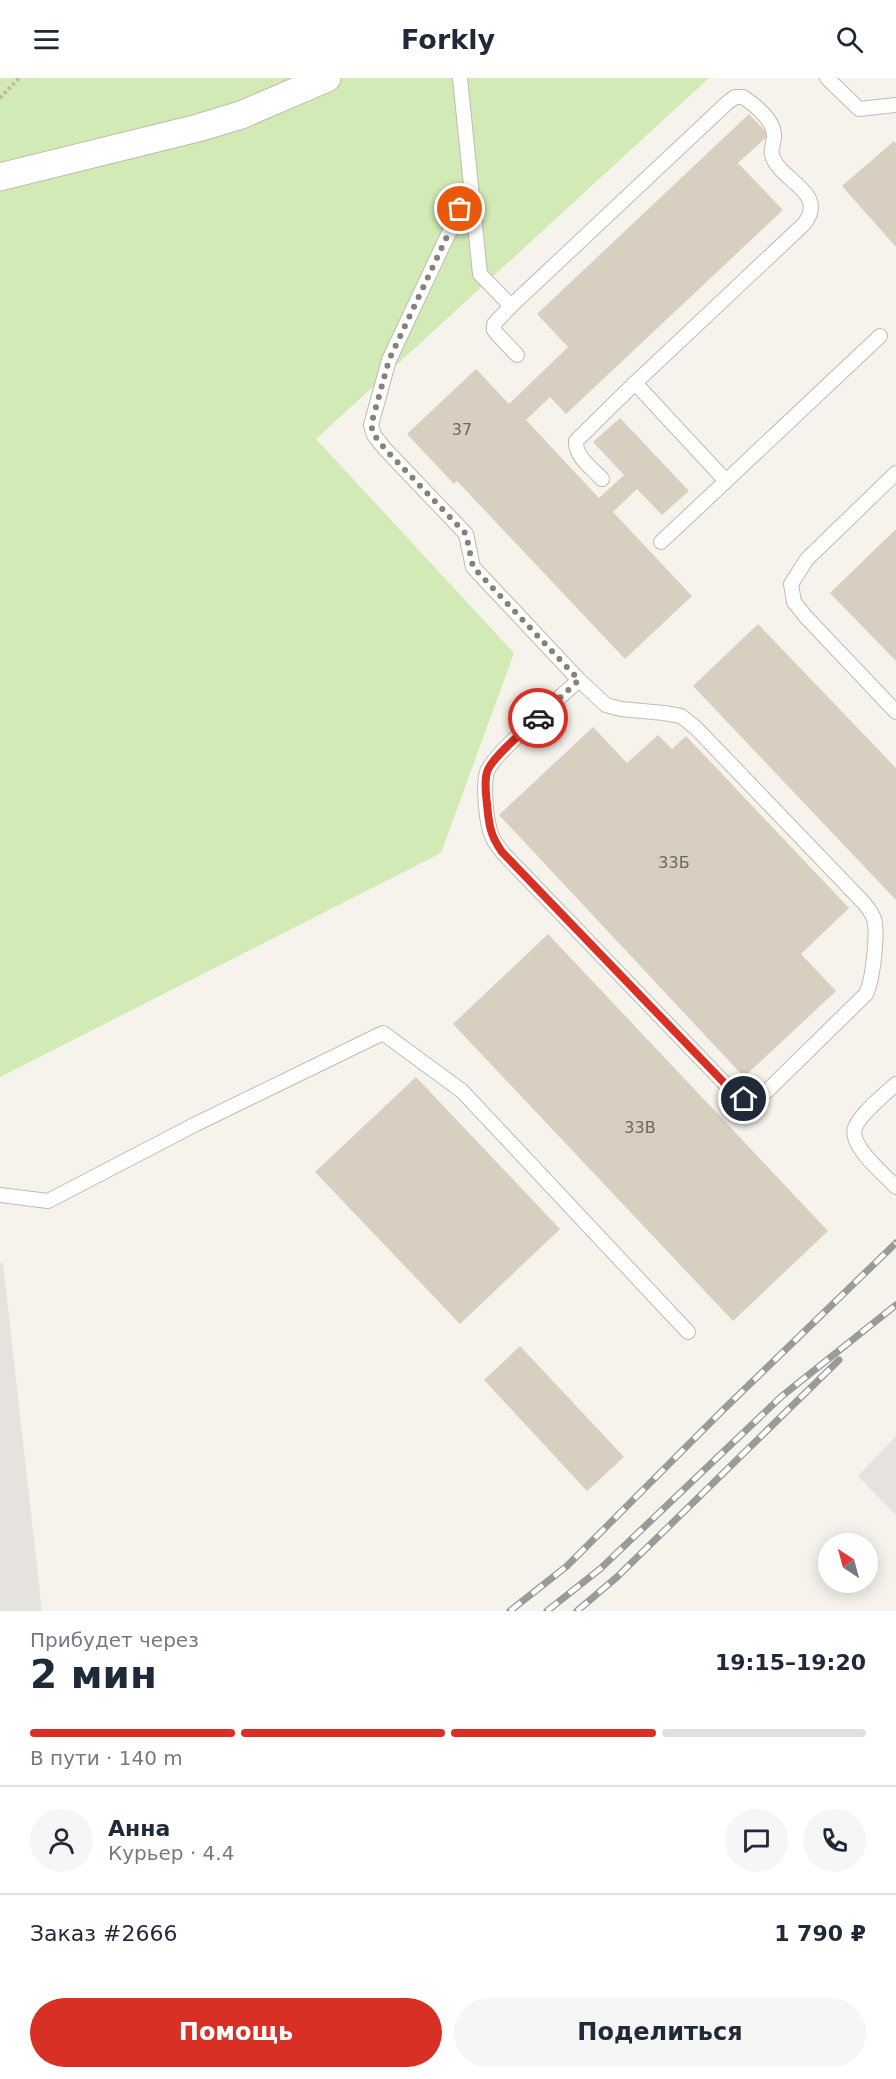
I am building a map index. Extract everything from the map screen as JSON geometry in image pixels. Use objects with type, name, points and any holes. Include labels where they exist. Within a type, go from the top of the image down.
[{"type":"street","points":[[0,177],[198,128],[241,115],[327,78]]},
{"type":"lane","points":[[460,78],[480,274],[511,306]]},
{"type":"lane","points":[[827,78],[859,109],[896,105]]},
{"type":"lane","points":[[517,355],[494,330],[494,324],[727,103],[735,97],[743,97],[769,121],[774,130],[772,155],[777,164],[807,196],[812,205],[812,214],[796,232],[576,441],[576,448],[580,456],[602,479]]},
{"type":"lane","points":[[470,188],[389,360],[371,425],[374,435],[466,534],[473,567],[579,680],[606,705],[681,716],[696,728],[864,903],[874,921],[873,971],[866,994],[767,1091],[754,1100],[744,1099],[733,1092],[502,852],[492,837],[488,822],[487,770],[500,754],[579,680]]},
{"type":"lane","points":[[661,542],[880,336]]},
{"type":"lane","points":[[635,383],[726,481]]},
{"type":"lane","points":[[896,473],[807,559],[791,584],[794,602],[806,618],[896,712]]},
{"type":"lane","points":[[0,1195],[48,1201],[196,1124],[383,1033],[462,1091],[688,1332]]},
{"type":"lane","points":[[896,1084],[861,1118],[855,1128],[854,1139],[861,1150],[896,1187]]},
{"type":"path","points":[[0,98],[19,78]]},
{"type":"shaded area","points":[[0,1263],[3,1263],[42,1611],[0,1611]]},
{"type":"shaded area","points":[[896,1436],[896,1515],[858,1476]]},
{"type":"green space","points":[[0,78],[709,78],[316,439],[514,653],[441,853],[0,1077]]},
{"type":"building","points":[[749,114],[769,135],[738,163],[783,210],[566,414],[550,397],[526,420],[599,498],[624,475],[593,442],[620,418],[689,491],[662,515],[637,489],[613,512],[692,596],[625,659],[457,481],[454,484],[407,434],[476,369],[509,404],[568,347],[537,314]]},
{"type":"building","points":[[894,141],[896,144],[896,247],[842,186]]},
{"type":"building","points":[[896,529],[896,661],[830,593]]},
{"type":"building","points":[[758,624],[896,768],[896,900],[693,686]]},
{"type":"building","points":[[593,727],[627,763],[658,735],[672,749],[686,736],[849,908],[801,954],[836,991],[744,1077],[499,815]]},
{"type":"building","points":[[548,934],[828,1231],[733,1321],[453,1024]]},
{"type":"building","points":[[416,1077],[560,1229],[460,1324],[315,1172]]},
{"type":"building","points":[[520,1346],[624,1457],[587,1491],[484,1380]]},
{"type":"railway","points":[[510,1611],[567,1566],[723,1410],[896,1243]]},
{"type":"railway","points":[[547,1611],[600,1569],[782,1396],[896,1305]]},
{"type":"railway","points":[[577,1611],[617,1577],[839,1360]]},
{"type":"way so far","points":[[460,209],[389,360],[371,425],[374,435],[385,449],[466,534],[473,567],[579,680],[538,718]]},
{"type":"route","points":[[538,718],[500,754],[487,770],[488,822],[492,837],[502,852],[733,1092],[744,1099]]}]
